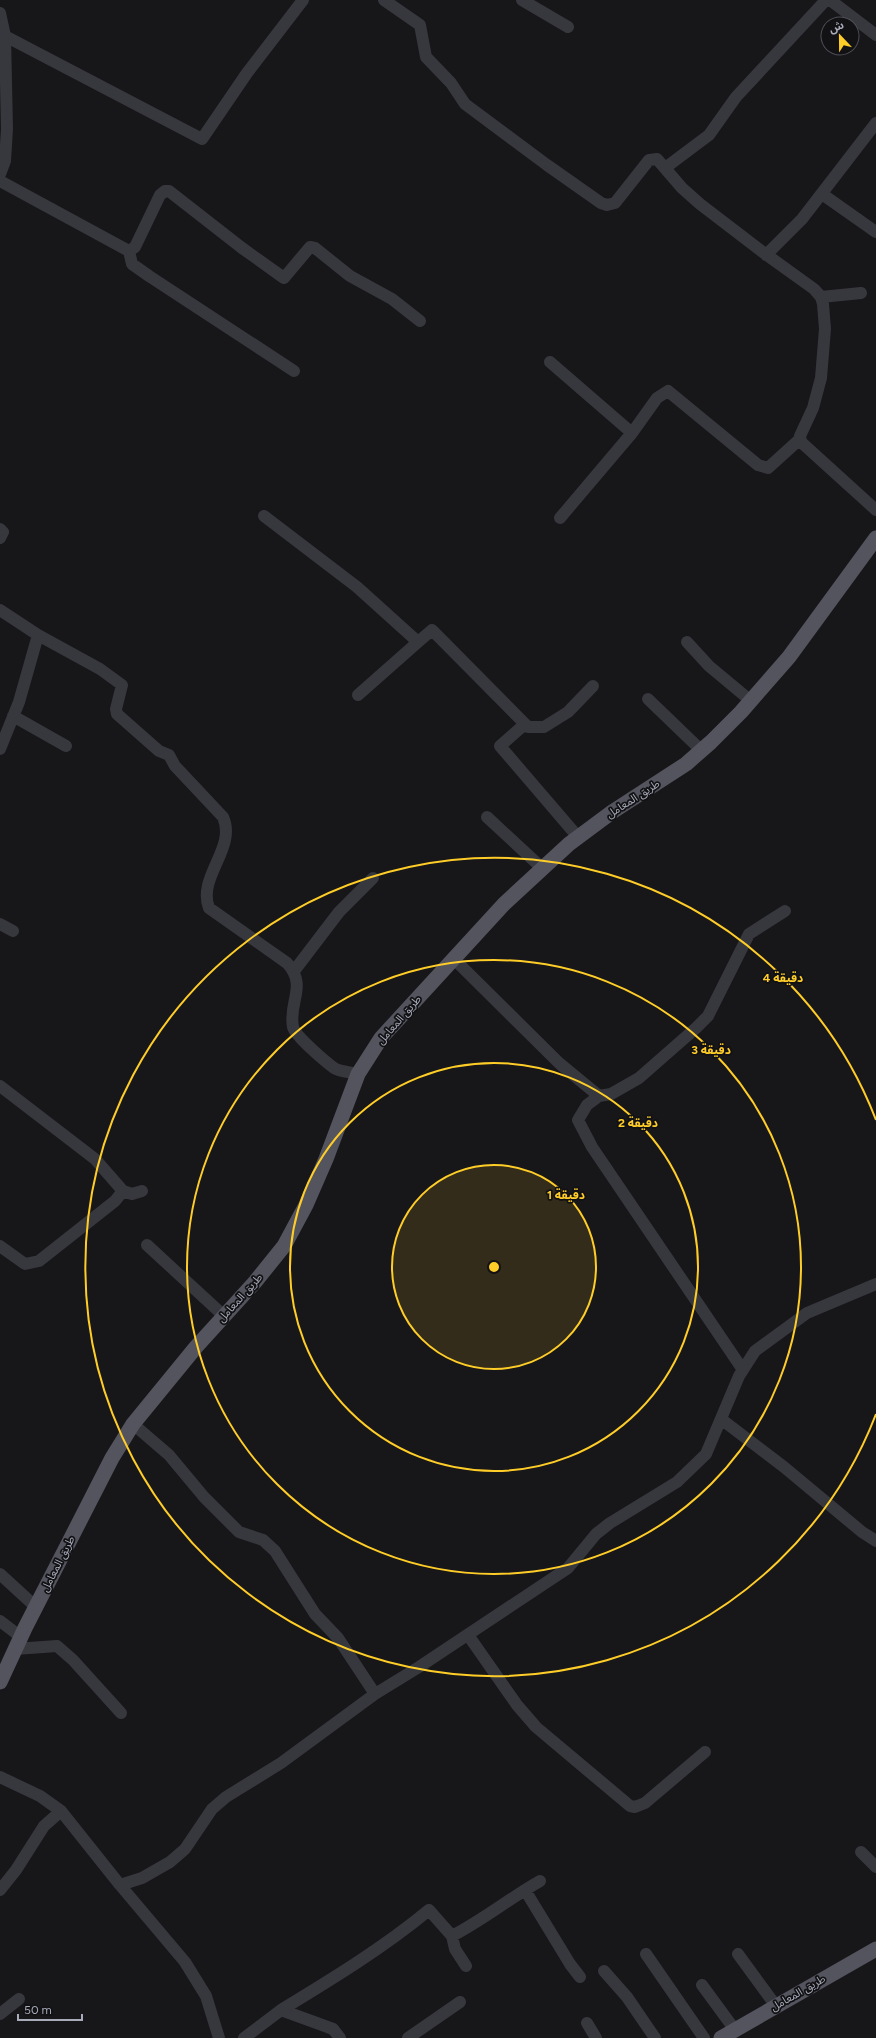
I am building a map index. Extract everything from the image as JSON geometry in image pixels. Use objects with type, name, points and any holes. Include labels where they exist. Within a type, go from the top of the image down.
[{"type":"main road","name":"طريق المعامل","points":[[0,1682],[36,1607],[112,1458],[133,1424],[196,1347],[255,1282],[284,1246],[299,1219],[326,1159],[358,1074],[381,1038],[504,904],[543,868],[578,837],[612,812],[686,764],[702,750],[751,700],[789,657],[876,538]]},
{"type":"main road","name":"طريق المعامل","points":[[721,2038],[876,1949]]},
{"type":"street","points":[[5,36],[202,139],[247,72],[303,0]]},
{"type":"street","points":[[384,0],[422,27],[426,57],[451,82],[472,110],[604,205],[615,203],[649,160],[657,159],[682,188],[700,204],[766,255],[814,289],[821,297],[825,329],[821,378],[814,408],[800,439],[768,468],[758,465],[668,391],[657,398],[632,433],[560,518]]},
{"type":"street","points":[[522,0],[568,27]]},
{"type":"street","points":[[665,168],[709,135],[736,97],[826,0]]},
{"type":"street","points":[[830,0],[876,35]]},
{"type":"street","points":[[0,13],[5,36],[7,129],[5,161],[0,174]]},
{"type":"street","points":[[766,255],[802,219],[822,194],[872,138],[876,123]]},
{"type":"street","points":[[0,181],[129,251],[132,264],[294,371]]},
{"type":"street","points":[[129,251],[135,248],[160,195],[165,191],[170,191],[242,248],[284,278],[310,247],[315,248],[350,276],[392,299],[420,321]]},
{"type":"street","points":[[822,194],[876,232]]},
{"type":"street","points":[[821,297],[861,293]]},
{"type":"street","points":[[550,362],[632,433]]},
{"type":"street","points":[[800,439],[804,446],[876,510]]},
{"type":"street","points":[[264,516],[357,587],[418,642]]},
{"type":"street","points":[[0,529],[2,532],[0,538]]},
{"type":"street","points":[[0,610],[38,635],[100,669],[122,685],[116,709],[117,714],[159,751],[169,755],[175,766],[216,808],[227,826],[226,839],[208,888],[206,900],[209,908],[287,963],[294,971],[298,980],[293,1022],[296,1033],[335,1068],[358,1074]]},
{"type":"street","points":[[358,695],[432,630],[528,727],[544,727],[568,712],[593,686]]},
{"type":"street","points":[[0,749],[14,716],[38,635]]},
{"type":"street","points":[[687,642],[709,666],[751,700]]},
{"type":"street","points":[[648,699],[702,750]]},
{"type":"street","points":[[14,716],[66,746]]},
{"type":"street","points":[[524,724],[500,746],[578,837]]},
{"type":"street","points":[[487,816],[543,868]]},
{"type":"street","points":[[294,971],[339,912],[373,878]]},
{"type":"street","points":[[743,1370],[592,1147],[578,1120],[587,1105],[599,1096],[611,1094],[639,1078],[708,1016],[749,934],[785,911]]},
{"type":"street","points":[[0,924],[12,931]]},
{"type":"street","points":[[454,959],[559,1063],[599,1096]]},
{"type":"street","points":[[0,1086],[95,1159],[124,1191],[132,1194],[142,1191]]},
{"type":"street","points":[[0,1246],[25,1264],[39,1261],[115,1201],[124,1191]]},
{"type":"street","points":[[147,1245],[175,1269],[224,1316]]},
{"type":"street","points":[[120,1885],[142,1878],[170,1862],[185,1849],[212,1809],[226,1797],[281,1763],[375,1694],[468,1635],[568,1568],[596,1534],[610,1523],[678,1482],[706,1454],[743,1370],[755,1351],[807,1313],[876,1284]]},
{"type":"street","points":[[721,1419],[784,1467],[862,1532],[876,1541]]},
{"type":"street","points":[[133,1424],[169,1455],[204,1497],[239,1532],[263,1540],[275,1551],[314,1614],[338,1638],[375,1694]]},
{"type":"street","points":[[0,1574],[36,1607]]},
{"type":"street","points":[[0,1621],[18,1643],[57,1646],[73,1660],[120,1713]]},
{"type":"street","points":[[468,1635],[517,1705],[536,1727],[630,1806],[635,1807],[645,1803],[705,1752]]},
{"type":"street","points":[[0,1777],[40,1796],[61,1811],[120,1885],[185,1962],[206,1996],[219,2038]]},
{"type":"street","points":[[0,1890],[16,1870],[44,1826],[61,1811]]},
{"type":"street","points":[[861,1852],[876,1866]]},
{"type":"street","points":[[452,1936],[472,1926],[540,1881]]},
{"type":"street","points":[[525,1890],[570,1964],[580,1977]]},
{"type":"street","points":[[244,2038],[281,2010],[337,1976],[406,1929],[428,1910],[452,1936],[454,1950],[466,1966]]},
{"type":"street","points":[[646,1954],[704,2038]]},
{"type":"street","points":[[738,1954],[776,2006]]},
{"type":"street","points":[[604,1971],[627,1997],[655,2038]]},
{"type":"street","points":[[702,1985],[735,2030]]},
{"type":"street","points":[[0,2014],[19,1999]]},
{"type":"street","points":[[408,2038],[460,2002]]},
{"type":"street","points":[[281,2010],[332,2029],[340,2038]]},
{"type":"street","points":[[587,2023],[596,2038]]}]
